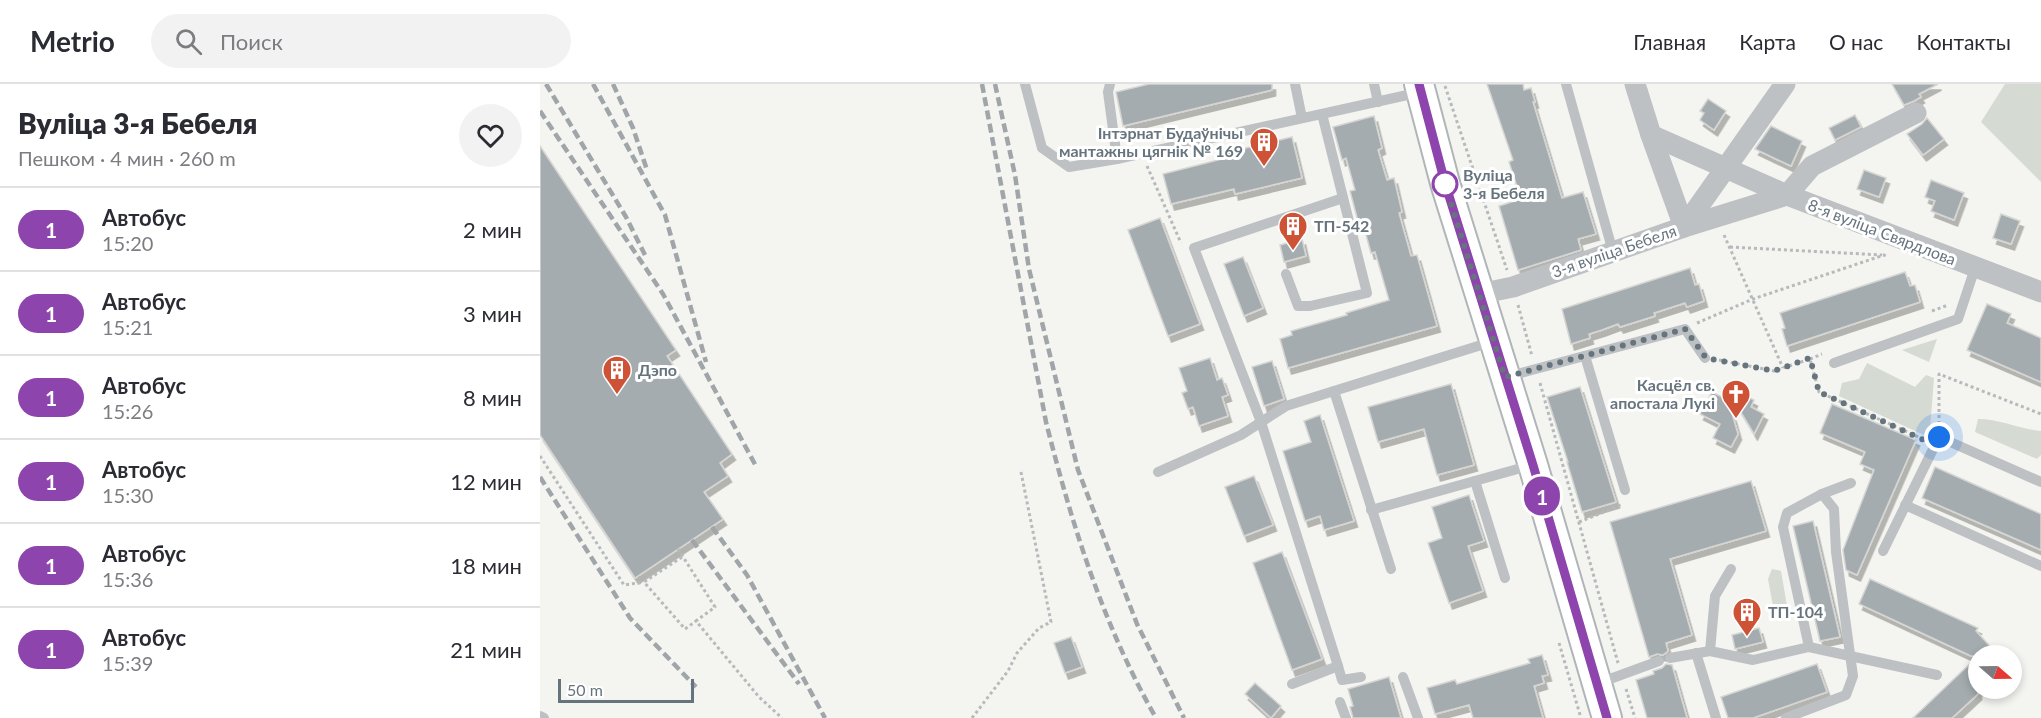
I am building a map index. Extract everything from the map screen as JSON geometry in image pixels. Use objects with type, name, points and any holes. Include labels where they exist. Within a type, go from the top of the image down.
[{"type":"main road","points":[[1428,87],[1445,183],[1533,465],[1609,679],[1607,718]]},
{"type":"street","points":[[1635,84],[1684,227],[1787,195],[1812,166],[1916,113]]},
{"type":"street","name":"3-я вуліца Бебеля","points":[[1479,294],[1513,287],[1684,227],[1785,84]]},
{"type":"street","name":"8-я вуліца Свярдлова","points":[[1651,135],[1787,195],[2041,292]]},
{"type":"lane","points":[[1025,84],[1042,148],[1069,166],[1142,154],[1378,102],[1428,87]]},
{"type":"lane","points":[[1110,84],[1108,92],[1118,159]]},
{"type":"lane","points":[[1295,84],[1302,118]]},
{"type":"lane","points":[[1374,84],[1378,102]]},
{"type":"lane","points":[[1566,84],[1613,252]]},
{"type":"lane","points":[[1286,274],[1298,306],[1310,306],[1367,293],[1322,114]]},
{"type":"lane","points":[[1343,198],[1194,248],[1261,422],[1342,680],[1360,677]]},
{"type":"lane","points":[[1834,363],[1958,319],[1975,268]]},
{"type":"lane","points":[[1505,377],[1685,329],[1706,358]]},
{"type":"lane","points":[[1158,472],[1241,435],[1286,406],[1494,341]]},
{"type":"lane","points":[[1585,356],[1625,490]]},
{"type":"lane","points":[[1334,392],[1391,569]]},
{"type":"lane","points":[[1883,551],[1937,441],[2041,482]]},
{"type":"lane","points":[[1371,510],[1533,465]]},
{"type":"lane","points":[[1475,481],[1505,579]]},
{"type":"lane","points":[[1809,647],[1784,527],[1787,513],[1822,494],[1851,483]]},
{"type":"lane","points":[[1786,718],[1846,695],[1853,676],[1836,552],[1834,509],[1822,494]]},
{"type":"lane","points":[[1905,505],[2041,566]]},
{"type":"lane","points":[[1710,651],[1715,596],[1731,569]]},
{"type":"lane","points":[[1609,679],[1665,660],[1696,653],[1710,651],[1753,660],[1809,647],[1937,675]]},
{"type":"lane","points":[[1696,653],[1716,718]]},
{"type":"lane","points":[[1292,684],[1338,666]]},
{"type":"lane","points":[[1403,677],[1418,718]]},
{"type":"lane","points":[[1340,702],[1346,718]]},
{"type":"lane","points":[[540,716],[544,718]]},
{"type":"path","points":[[1428,87],[1513,287],[1579,522],[1609,679],[1635,718]]},
{"type":"path","points":[[1142,154],[1184,250],[1194,248]]},
{"type":"path","points":[[1716,218],[1783,368]]},
{"type":"path","points":[[1729,246],[1884,255],[1894,258]]},
{"type":"path","points":[[1685,329],[1752,299],[1884,255]]},
{"type":"path","points":[[1706,358],[1774,371],[1810,358],[1819,392],[1937,441],[1939,374],[2041,414]]},
{"type":"path","points":[[540,456],[624,585],[644,582],[682,557]]},
{"type":"path","points":[[972,718],[1008,671],[1017,653],[1039,628],[1051,622],[1021,472]]},
{"type":"path","points":[[1579,522],[1619,506],[1625,490]]},
{"type":"path","points":[[644,582],[685,629],[715,606],[678,549]]},
{"type":"path","points":[[696,621],[759,697],[782,718]]},
{"type":"shaded area","points":[[2005,84],[2041,84],[2041,182],[1981,122]]},
{"type":"shaded area","points":[[1937,339],[1929,362],[1902,350]]},
{"type":"shaded area","points":[[1867,363],[1915,387],[1926,375],[1934,378],[1930,430],[1926,436],[1839,396],[1842,383],[1859,379]]},
{"type":"shaded area","points":[[1978,419],[2041,431],[2041,455],[2037,459],[1975,432]]},
{"type":"shaded area","points":[[1772,569],[1781,571],[1788,612],[1783,619],[1775,617],[1768,579]]},
{"type":"building","points":[[1149,84],[1272,84],[1272,90],[1123,126],[1116,92]]},
{"type":"building","points":[[1487,84],[1523,84],[1524,90],[1531,88],[1535,102],[1533,102],[1562,198],[1583,192],[1596,234],[1578,239],[1581,250],[1518,270],[1499,206],[1521,199],[1509,162],[1513,160]]},
{"type":"building","points":[[1892,84],[1938,84],[1919,94],[1921,97],[1904,105]]},
{"type":"building","points":[[1708,99],[1726,111],[1714,130],[1700,120],[1704,113],[1700,111]]},
{"type":"building","points":[[1855,115],[1861,127],[1835,140],[1829,128]]},
{"type":"building","points":[[1374,116],[1382,148],[1378,150],[1387,180],[1394,178],[1402,212],[1399,213],[1411,256],[1417,255],[1437,326],[1288,368],[1280,339],[1292,335],[1291,331],[1389,300],[1375,252],[1371,253],[1363,224],[1359,225],[1350,191],[1355,190],[1346,158],[1342,160],[1333,127]]},
{"type":"building","points":[[1927,118],[1944,139],[1923,155],[1907,134]]},
{"type":"building","points":[[1771,126],[1802,141],[1791,166],[1755,149]]},
{"type":"building","points":[[1292,137],[1302,178],[1235,194],[1234,189],[1171,204],[1163,174],[1226,158],[1225,153]]},
{"type":"building","name":"Дэпо","points":[[540,146],[676,350],[667,356],[732,454],[720,463],[728,476],[704,492],[723,519],[635,578],[540,435]]},
{"type":"building","points":[[1864,170],[1886,178],[1879,197],[1857,189]]},
{"type":"building","points":[[1931,180],[1964,193],[1954,220],[1931,211],[1935,201],[1925,197]]},
{"type":"building","points":[[2001,214],[2020,221],[2011,244],[1993,238]]},
{"type":"building","points":[[1160,218],[1200,324],[1168,336],[1128,230]]},
{"type":"building","name":"ТП-542","points":[[1302,239],[1306,256],[1284,262],[1280,245]]},
{"type":"building","points":[[1243,257],[1263,308],[1244,316],[1224,264]]},
{"type":"building","points":[[1690,268],[1695,285],[1699,284],[1704,301],[1687,307],[1685,303],[1654,313],[1655,316],[1620,327],[1618,324],[1589,334],[1590,338],[1571,344],[1562,309]]},
{"type":"building","points":[[1905,272],[1910,286],[1915,285],[1920,302],[1787,346],[1780,313]]},
{"type":"building","points":[[1987,304],[2011,314],[2007,323],[2041,338],[2041,382],[1967,350]]},
{"type":"building","points":[[1210,358],[1217,380],[1222,378],[1228,395],[1222,397],[1228,416],[1199,426],[1193,407],[1188,409],[1182,393],[1187,391],[1179,368]]},
{"type":"building","points":[[1272,361],[1284,399],[1264,406],[1252,367]]},
{"type":"building","points":[[1451,384],[1474,465],[1437,475],[1424,429],[1378,442],[1368,407]]},
{"type":"building","points":[[1725,386],[1754,400],[1751,407],[1764,414],[1754,434]]},
{"type":"building","points":[[1580,387],[1616,502],[1582,512],[1547,397]]},
{"type":"building","points":[[1712,392],[1728,400],[1738,434],[1731,447],[1713,438],[1720,424],[1700,414]]},
{"type":"building","points":[[1832,404],[1916,440],[1857,575],[1846,570],[1843,550],[1874,470],[1860,464],[1865,452],[1820,433]]},
{"type":"building","points":[[1320,415],[1354,521],[1324,530],[1320,516],[1305,521],[1283,451],[1311,442],[1304,421]]},
{"type":"building","points":[[1935,467],[2041,514],[2041,550],[1922,498]]},
{"type":"building","points":[[1254,476],[1273,525],[1244,536],[1225,487]]},
{"type":"building","points":[[1751,481],[1766,531],[1670,559],[1692,635],[1666,643],[1668,651],[1663,655],[1657,654],[1649,657],[1610,522]]},
{"type":"building","points":[[1469,495],[1484,541],[1468,546],[1483,591],[1449,603],[1428,543],[1442,538],[1432,507]]},
{"type":"building","points":[[1813,521],[1840,637],[1820,641],[1793,526]]},
{"type":"building","points":[[1282,552],[1322,659],[1292,670],[1253,563]]},
{"type":"building","points":[[1870,579],[1978,628],[1976,631],[1989,645],[1968,645],[1968,655],[1859,604]]},
{"type":"building","name":"ТП-104","points":[[1759,628],[1763,642],[1735,649],[1732,635]]},
{"type":"building","points":[[1071,637],[1082,667],[1065,673],[1054,643]]},
{"type":"building","points":[[1542,655],[1548,675],[1542,676],[1544,683],[1534,686],[1543,718],[1473,718],[1469,705],[1435,714],[1427,688],[1455,680],[1457,684],[1530,663],[1528,659]]},
{"type":"building","points":[[1666,664],[1672,665],[1687,718],[1647,718],[1636,680],[1654,674],[1653,671]]},
{"type":"building","points":[[1817,664],[1827,692],[1753,718],[1728,718],[1721,697]]},
{"type":"building","points":[[1968,666],[1968,699],[1973,699],[1952,718],[1913,718]]},
{"type":"building","points":[[1389,677],[1401,718],[1353,718],[1350,707],[1353,706],[1348,689]]},
{"type":"building","points":[[1255,683],[1281,706],[1271,718],[1245,694]]},
{"type":"railway","points":[[546,84],[626,217],[645,255]]},
{"type":"railway","points":[[593,84],[665,215],[706,362]]},
{"type":"railway","points":[[613,84],[633,128],[647,170]]},
{"type":"railway","points":[[982,84],[1046,422],[1056,460],[1078,536],[1105,611],[1137,683],[1156,718]]},
{"type":"railway","points":[[995,84],[1015,175],[1029,269],[1078,470],[1137,624],[1184,718]]},
{"type":"railway","points":[[540,111],[663,294],[757,468]]},
{"type":"railway","points":[[540,477],[630,618],[696,687]]},
{"type":"railway","points":[[712,527],[747,575],[825,718]]},
{"type":"railway","points":[[692,540],[799,684]]},
{"type":"bus line","name":"1","points":[[1419,84],[1445,183],[1533,465],[1607,718]]},
{"type":"place","name":"Інтэрнат Будаўнічы мантажны цягнік № 169","points":[[1264,168]]},
{"type":"place","name":"Вуліца 3-я Бебеля","points":[[1445,184]]},
{"type":"place","name":"ТП-542","points":[[1293,252]]},
{"type":"place","name":"Дэпо","points":[[617,396]]},
{"type":"place","name":"Касцёл св. апостала Лукі","points":[[1736,420]]},
{"type":"place","name":"ТП-104","points":[[1747,638]]},
{"type":"route","points":[[1445,184],[1505,377],[1685,329],[1706,358],[1774,371],[1810,358],[1819,392],[1935,445],[1939,437]]}]
